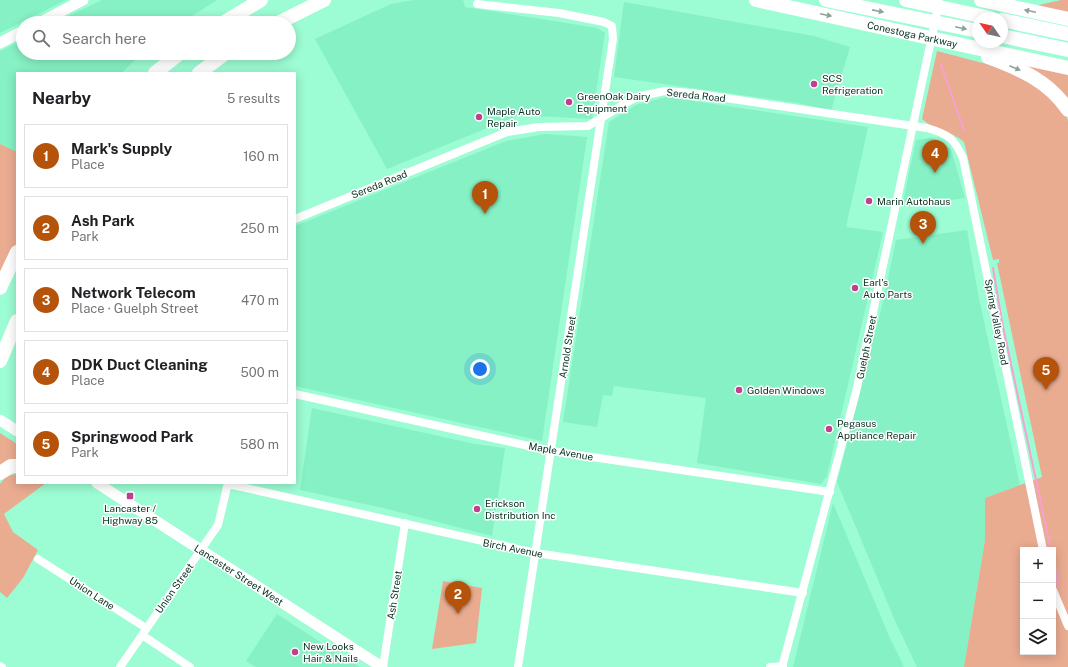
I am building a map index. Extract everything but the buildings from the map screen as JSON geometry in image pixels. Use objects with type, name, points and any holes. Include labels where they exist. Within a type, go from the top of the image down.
[{"type":"highway","points":[[234,16],[260,0]]},
{"type":"highway","points":[[292,16],[324,0]]},
{"type":"highway","name":"Conestoga Parkway","points":[[756,0],[1068,68]]},
{"type":"highway","name":"Conestoga Parkway","points":[[826,0],[972,30]]},
{"type":"highway","points":[[906,0],[939,5],[972,13]]},
{"type":"highway","points":[[981,0],[1068,19]]},
{"type":"highway","points":[[1008,21],[1068,34]]},
{"type":"highway","points":[[1008,37],[1068,50]]},
{"type":"highway","points":[[947,42],[1019,69],[1046,85],[1060,97],[1068,110]]},
{"type":"highway","points":[[156,72],[171,60]]},
{"type":"highway","points":[[200,72],[217,60]]},
{"type":"highway","points":[[0,288],[16,254]]},
{"type":"highway","points":[[0,361],[16,323]]},
{"type":"highway","points":[[0,473],[11,466],[16,466]]},
{"type":"main road","points":[[53,16],[84,0]]},
{"type":"main road","points":[[0,43],[16,35]]},
{"type":"main road","points":[[0,420],[16,430]]},
{"type":"main road","name":"Lancaster Street West","points":[[99,484],[200,551],[383,667]]},
{"type":"street","name":"Arnold Street","points":[[477,4],[559,14],[604,22],[612,26],[613,39],[518,667]]},
{"type":"street","name":"Guelph Street","points":[[783,667],[856,392],[939,5]]},
{"type":"street","name":"Sereda Road","points":[[296,218],[506,132],[539,126],[588,126],[631,100],[665,91],[692,93],[912,127]]},
{"type":"street","name":"Spring Valley Road","points":[[912,127],[943,133],[953,138],[964,158],[1042,547]]},
{"type":"street","name":"Maple Avenue","points":[[296,394],[551,451],[830,492]]},
{"type":"street","name":"Birch Avenue","points":[[228,484],[536,553],[802,593]]},
{"type":"street","name":"Union Street","points":[[120,667],[218,525],[228,484]]},
{"type":"street","name":"Ash Street","points":[[383,667],[405,523]]},
{"type":"street","name":"Union Lane","points":[[38,559],[144,632],[190,667]]},
{"type":"street","points":[[1056,597],[1068,626]]},
{"type":"street","points":[[770,667],[783,667]]},
{"type":"shaded area","points":[[0,0],[66,0],[34,16],[16,16],[16,25],[0,33]]},
{"type":"shaded area","points":[[102,0],[217,0],[192,16],[69,16]]},
{"type":"shaded area","points":[[414,0],[463,0],[465,7],[597,28],[605,33],[592,119],[519,115],[387,169],[315,39],[391,4]]},
{"type":"shaded area","points":[[1068,0],[1068,16],[1037,10],[1039,5]]},
{"type":"shaded area","points":[[624,2],[814,36],[850,47],[831,111],[798,103],[614,77]]},
{"type":"shaded area","points":[[16,43],[16,60],[135,60],[123,72],[16,72],[16,152],[0,144],[0,51]]},
{"type":"shaded area","points":[[937,51],[991,65],[1030,81],[1048,94],[1066,115],[1068,121],[1068,667],[964,667],[985,540],[985,498],[1042,477],[997,263],[999,263],[999,259],[993,260],[964,142],[954,135],[927,123],[922,119]]},
{"type":"shaded area","points":[[1025,64],[1068,74],[1068,104]]},
{"type":"shaded area","points":[[666,97],[868,127],[846,227],[883,232],[827,476],[821,484],[697,463],[706,398],[614,386],[612,396],[603,395],[597,427],[563,422],[609,122],[636,105]]},
{"type":"shaded area","points":[[545,134],[587,137],[542,441],[296,386],[296,226],[506,141]]},
{"type":"shaded area","points":[[931,138],[940,141],[951,149],[965,198],[902,207],[916,140]]},
{"type":"shaded area","points":[[0,144],[16,152],[16,244],[0,273]]},
{"type":"shaded area","points":[[967,230],[978,294],[1020,485],[985,498],[985,540],[964,667],[917,667],[896,623],[837,482],[883,302],[896,240]]},
{"type":"shaded area","points":[[312,408],[475,444],[505,448],[492,536],[383,508],[300,490]]},
{"type":"shaded area","points":[[0,433],[16,443],[16,462],[0,467]]},
{"type":"shaded area","points":[[16,474],[16,484],[45,484],[4,514],[13,532],[38,550],[23,578],[7,598],[0,592],[0,484],[6,476]]},
{"type":"shaded area","points":[[833,503],[889,636],[904,667],[793,667]]},
{"type":"shaded area","points":[[443,581],[482,588],[476,643],[432,649]]},
{"type":"shaded area","points":[[277,614],[360,667],[256,667],[249,663],[246,661]]},
{"type":"waterway","points":[[941,65],[964,130]]},
{"type":"waterway","points":[[993,268],[1002,322],[1050,547]]},
{"type":"waterway","points":[[1056,573],[1059,587]]},
{"type":"place","name":"SCS Refrigeration","points":[[814,84]]},
{"type":"place","name":"GreenOak Dairy Equipment","points":[[569,102]]},
{"type":"place","name":"Maple Auto Repair","points":[[479,117]]},
{"type":"place","name":"DDK Duct Cleaning","points":[[935,173]]},
{"type":"place","name":"Marin Autohaus","points":[[869,201]]},
{"type":"place","name":"Mark's Supply","points":[[485,214]]},
{"type":"place","name":"Network Telecom","points":[[923,244]]},
{"type":"place","name":"Earl's Auto Parts","points":[[855,288]]},
{"type":"place","name":"Golden Windows","points":[[739,390]]},
{"type":"place","name":"Springwood Park","points":[[1046,390]]},
{"type":"place","name":"Pegasus Appliance Repair","points":[[829,429]]},
{"type":"place","name":"Lancaster / Highway 85","points":[[130,496]]},
{"type":"place","name":"Erickson Distribution Inc","points":[[477,509]]},
{"type":"place","name":"Ash Park","points":[[458,614]]},
{"type":"place","name":"New Looks Hair & Nails","points":[[295,652]]}]
